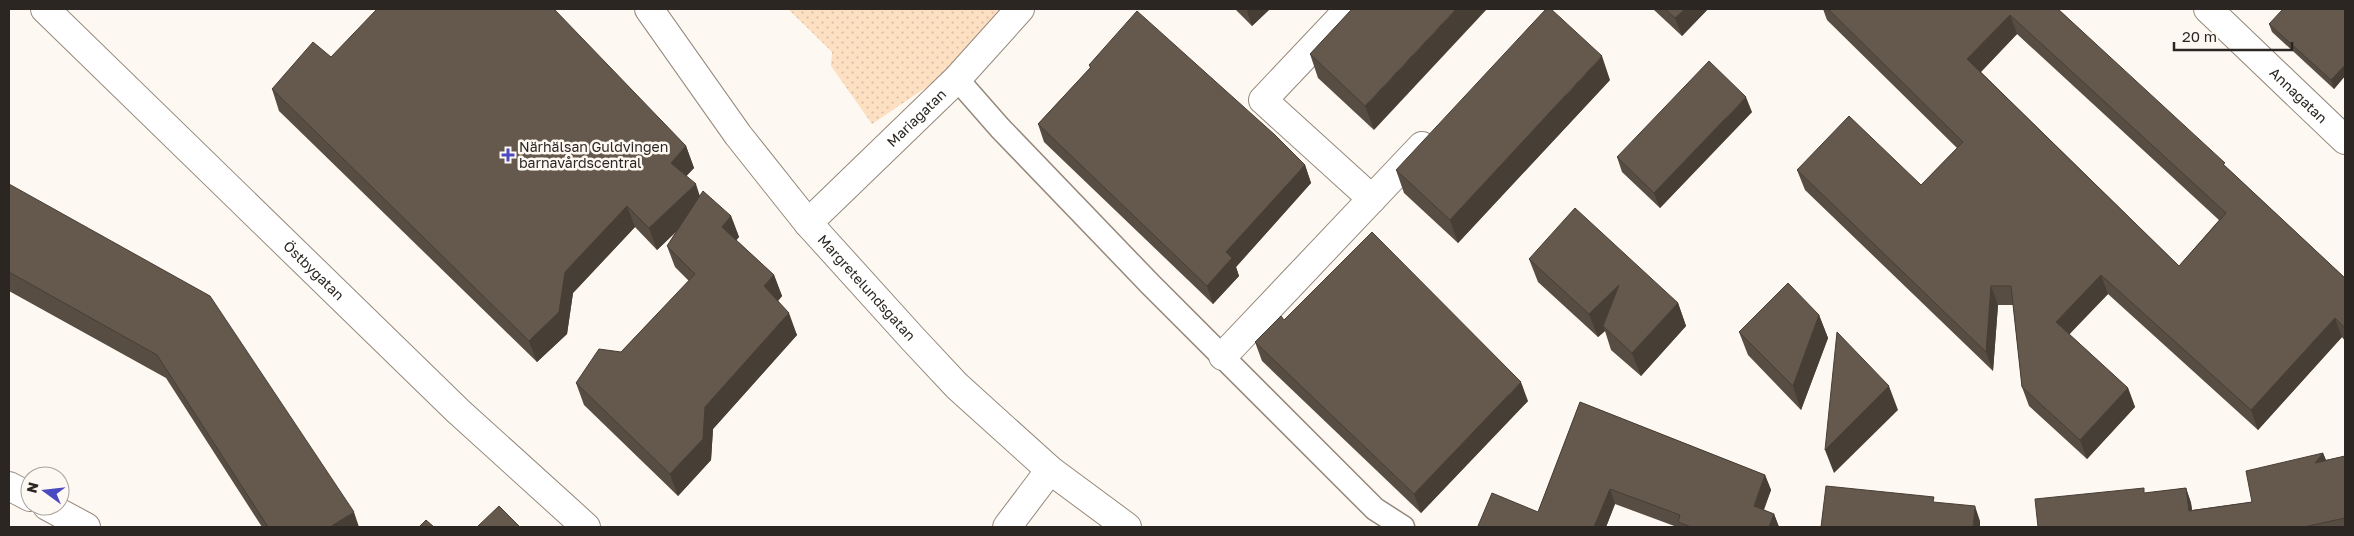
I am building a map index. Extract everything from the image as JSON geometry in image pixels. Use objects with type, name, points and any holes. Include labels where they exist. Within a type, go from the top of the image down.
[{"type":"street","name":"Östbygatan","points":[[45,9],[458,411],[586,527]]},
{"type":"street","name":"Margretelundsgatan","points":[[649,9],[738,135],[808,223],[957,386],[1050,470],[1126,527]]},
{"type":"street","name":"Mariagatan","points":[[808,223],[957,80],[1020,9]]},
{"type":"street","points":[[1350,9],[1263,100],[1372,198]]},
{"type":"street","name":"Annagatan","points":[[2208,9],[2345,140]]},
{"type":"street","points":[[1223,356],[1439,128]]},
{"type":"street","points":[[1006,527],[1050,470]]},
{"type":"street","points":[[65,516],[86,527]]},
{"type":"lane","points":[[957,80],[1000,128],[1144,278],[1375,509],[1403,527]]},
{"type":"shaded area","points":[[788,9],[1006,9],[949,72],[872,124],[831,66],[832,52]]},
{"type":"building","points":[[377,9],[554,9],[686,146],[671,163],[696,184],[649,228],[627,206],[565,272],[559,312],[529,341],[272,89],[313,42],[331,57]]},
{"type":"building","points":[[1352,9],[1456,9],[1365,106],[1310,54]]},
{"type":"building","points":[[1546,9],[1551,9],[1602,56],[1450,220],[1396,170]]},
{"type":"building","points":[[1665,9],[1685,9],[1675,18]]},
{"type":"building","points":[[1828,9],[2058,9],[2225,163],[2223,164],[2345,278],[2345,328],[2335,318],[2251,410],[2101,275],[2056,322],[2128,388],[2080,440],[2022,387],[2011,286],[1991,286],[1986,352],[1797,170],[1849,116],[1921,185],[1963,142]],"holes":[[[2010,15],[2226,213],[2179,266],[1967,59]]]},
{"type":"building","points":[[2283,9],[2345,9],[2345,65],[2331,80],[2269,24]]},
{"type":"building","points":[[1137,11],[1275,135],[1305,165],[1226,252],[1232,258],[1207,286],[1038,124],[1091,67],[1089,65]]},
{"type":"building","points":[[1709,61],[1746,97],[1654,193],[1617,157]]},
{"type":"building","points":[[9,184],[210,296],[354,512],[330,527],[268,527],[157,355],[9,272]]},
{"type":"building","points":[[703,191],[731,216],[722,227],[774,275],[764,286],[789,313],[705,407],[703,439],[670,474],[576,383],[599,349],[621,352],[695,274],[667,246]]},
{"type":"building","points":[[1575,208],[1678,303],[1632,353],[1603,326],[1619,285],[1589,314],[1529,259]]},
{"type":"building","points":[[1372,232],[1521,382],[1414,494],[1255,342],[1281,316],[1284,320]]},
{"type":"building","points":[[1788,283],[1819,315],[1793,386],[1739,332]]},
{"type":"building","points":[[1837,332],[1889,386],[1825,450]]},
{"type":"building","points":[[1580,402],[1765,475],[1754,506],[1774,514],[1769,527],[1691,527],[1678,522],[1680,515],[1610,489],[1594,527],[1478,526],[1492,493],[1538,512]]},
{"type":"building","points":[[2323,453],[2315,463],[2345,456],[2345,518],[2304,527],[2038,527],[2035,499],[2144,488],[2144,493],[2186,488],[2189,511],[2252,502],[2246,471]]},
{"type":"building","points":[[1826,486],[1934,497],[1933,502],[1975,506],[1973,527],[1821,527]]},
{"type":"building","points":[[499,506],[520,527],[477,527]]},
{"type":"building","points":[[426,520],[434,527],[419,527]]},
{"type":"place","name":"Närhälsan Guldvingen barnavårdscentral","points":[[508,155]]}]
